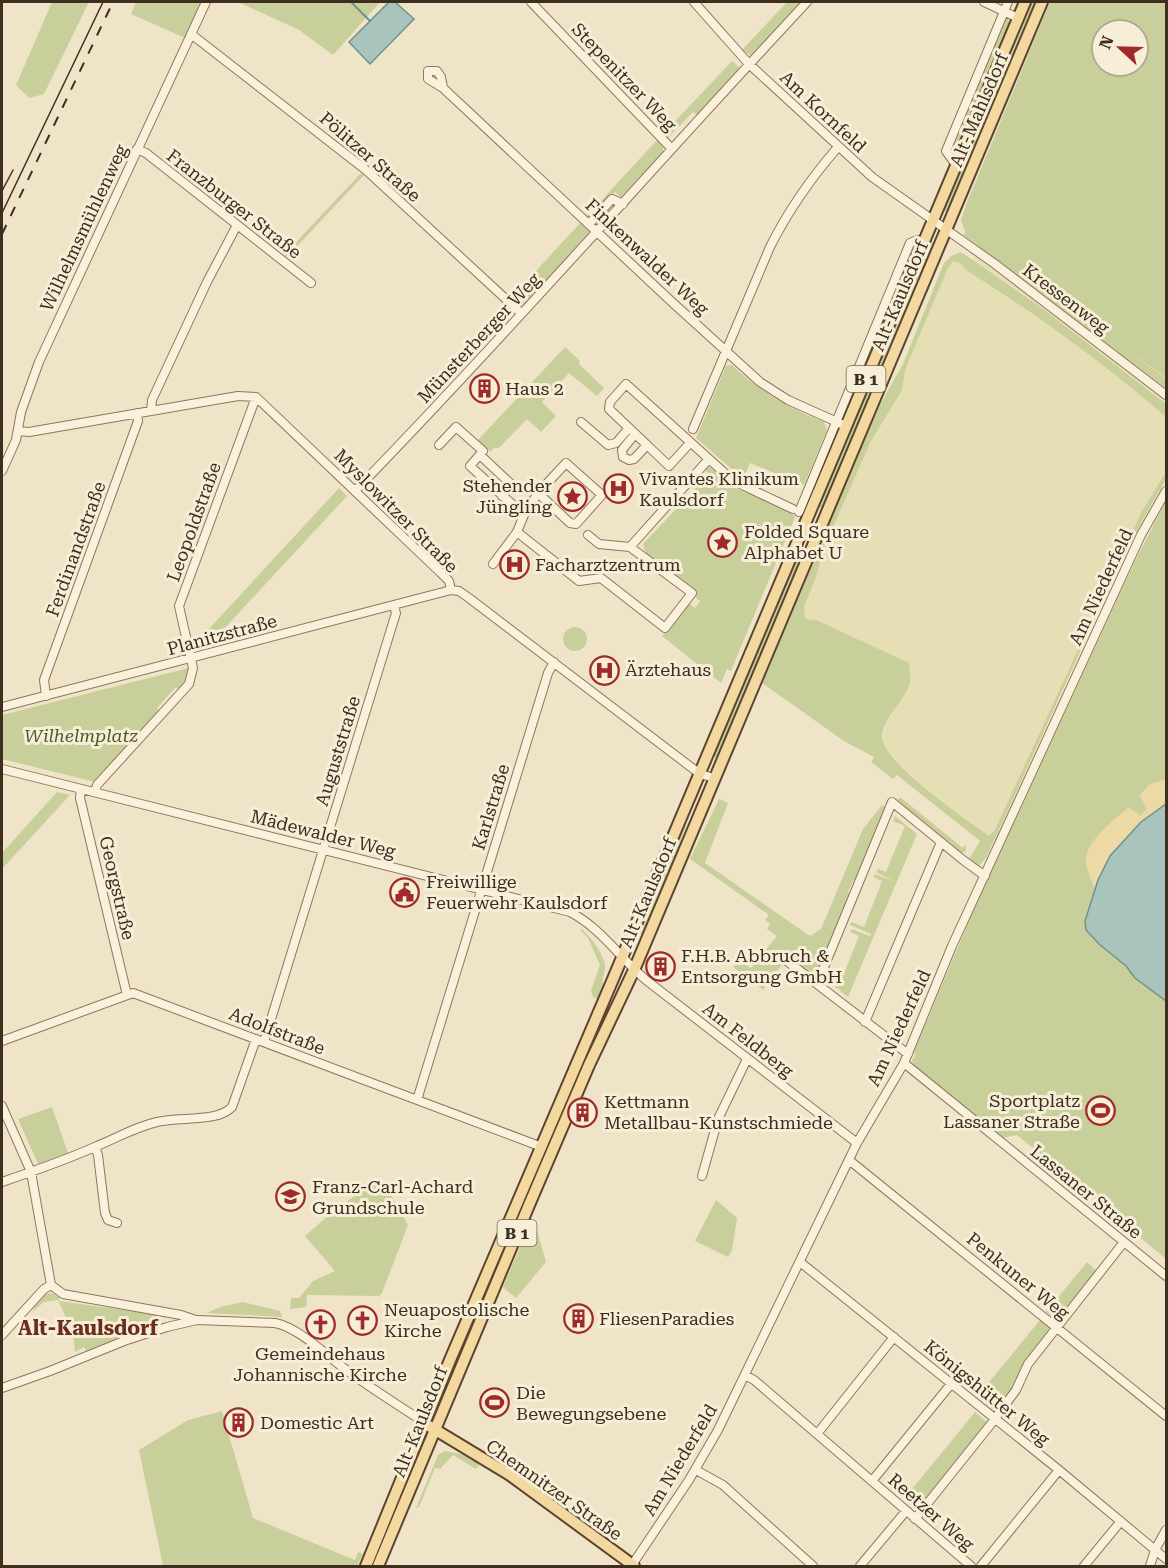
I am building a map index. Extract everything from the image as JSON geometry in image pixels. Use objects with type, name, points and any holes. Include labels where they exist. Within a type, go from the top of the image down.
[{"type":"main road","name":"Alt-Mahlsdorf","points":[[932,221],[1025,2]]},
{"type":"main road","name":"Alt-Mahlsdorf","points":[[946,230],[1041,2]]},
{"type":"main road","name":"Alt-Kaulsdorf","points":[[366,1566],[424,1422],[700,774],[841,424],[932,221]]},
{"type":"main road","name":"Alt-Kaulsdorf","points":[[378,1566],[587,1069],[634,970],[946,230]]},
{"type":"main road","name":"Chemnitzer Straße","points":[[424,1422],[510,1475],[633,1566]]},
{"type":"street","name":"Wilhelmsmühlenweg","points":[[2,471],[16,440],[21,412],[39,362],[206,2]]},
{"type":"street","name":"Stepenitzer Weg","points":[[531,2],[671,148]]},
{"type":"street","name":"Am Kornfeld","points":[[694,2],[749,64],[838,147],[872,177],[946,230]]},
{"type":"street","name":"Münsterberger Weg","points":[[355,491],[598,232],[671,148],[807,2]]},
{"type":"street","points":[[984,2],[1017,18]]},
{"type":"street","points":[[956,165],[946,151],[1008,2]]},
{"type":"street","name":"Pölitzer Straße","points":[[191,34],[366,170],[521,313]]},
{"type":"street","name":"Finkenwalder Weg","points":[[443,88],[760,382],[788,400],[841,424]]},
{"type":"street","points":[[693,429],[783,221],[807,184],[838,147]]},
{"type":"street","name":"Franzburger Straße","points":[[137,149],[146,153],[311,283]]},
{"type":"street","name":"Münsterberger Weg","points":[[589,224],[612,200],[623,204]]},
{"type":"street","points":[[152,411],[152,400],[207,282],[237,225]]},
{"type":"street","name":"Kressenweg","points":[[946,230],[995,264],[1167,394]]},
{"type":"street","points":[[630,547],[708,460],[690,443],[626,384],[610,402],[609,409],[669,466],[690,443]]},
{"type":"street","points":[[18,431],[29,432],[238,396],[256,398]]},
{"type":"street","name":"Myslowitzer Straße","points":[[256,398],[446,578],[451,590],[459,591],[700,774],[714,778]]},
{"type":"street","name":"Leopoldstraße","points":[[191,658],[178,612],[179,606],[256,398]]},
{"type":"street","name":"Ferdinandstraße","points":[[46,696],[44,680],[138,421],[137,413]]},
{"type":"street","points":[[581,422],[608,445],[616,443],[632,431]]},
{"type":"street","name":"Alt-Kaulsdorf","points":[[708,460],[744,486],[796,510],[841,424]]},
{"type":"street","points":[[439,445],[456,427],[483,451],[470,466],[524,515]]},
{"type":"street","points":[[632,431],[622,448],[624,458],[634,459],[647,445]]},
{"type":"street","points":[[480,455],[512,485],[502,496]]},
{"type":"street","points":[[493,564],[517,532],[524,515],[538,493],[566,463],[602,495],[576,524]]},
{"type":"street","name":"Am Niederfeld","points":[[633,1566],[696,1470],[718,1430],[857,1143],[904,1063],[952,946],[1141,536],[1167,491]]},
{"type":"street","points":[[517,532],[579,581],[601,578],[665,628],[692,593],[630,547],[599,544],[576,524],[570,523],[538,493]]},
{"type":"street","name":"Planitzstraße","points":[[2,707],[451,590]]},
{"type":"street","name":"Auguststraße","points":[[95,1147],[138,1127],[157,1121],[214,1117],[224,1114],[231,1107],[260,1040],[323,850],[396,613],[394,606]]},
{"type":"street","points":[[95,792],[97,785],[189,684],[193,668],[191,658]]},
{"type":"street","name":"Karlstraße","points":[[417,1100],[548,673],[554,662]]},
{"type":"street","name":"Mädewalder Weg","points":[[2,769],[570,912],[596,929],[622,958]]},
{"type":"street","name":"Georgstraße","points":[[81,789],[80,798],[127,995]]},
{"type":"street","points":[[815,982],[892,802],[985,876]]},
{"type":"street","points":[[865,1022],[941,842]]},
{"type":"street","name":"Am Feldberg","points":[[622,958],[747,1059],[857,1143]]},
{"type":"street","points":[[788,961],[908,1054]]},
{"type":"street","name":"Adolfstraße","points":[[127,995],[133,993],[542,1147]]},
{"type":"street","points":[[2,1041],[127,995]]},
{"type":"street","points":[[702,1176],[718,1119],[747,1059]]},
{"type":"street","name":"Lassaner Straße","points":[[904,1063],[1167,1276]]},
{"type":"street","points":[[2,1106],[31,1172],[51,1285],[63,1294],[163,1311],[197,1320],[284,1325],[424,1422]]},
{"type":"street","points":[[2,1182],[95,1147],[105,1213],[108,1220],[117,1223]]},
{"type":"street","name":"Penkuner Weg","points":[[849,1160],[1167,1416]]},
{"type":"street","points":[[915,1519],[1016,1390],[1028,1364],[1124,1242]]},
{"type":"street","name":"Königshütter Weg","points":[[800,1262],[1167,1559]]},
{"type":"street","points":[[2,1335],[44,1289],[51,1285]]},
{"type":"street","points":[[163,1311],[167,1327]]},
{"type":"street","points":[[2,1388],[124,1341],[197,1320]]},
{"type":"street","points":[[817,1434],[894,1337]]},
{"type":"street","name":"Reetzer Weg","points":[[745,1375],[752,1378],[971,1566]]},
{"type":"street","name":"Reetzer Weg","points":[[872,1481],[951,1383]]},
{"type":"street","points":[[696,1470],[723,1485],[813,1566]]},
{"type":"street","name":"Reetzer Weg","points":[[981,1566],[1059,1470]]},
{"type":"street","points":[[860,1566],[906,1510]]},
{"type":"street","points":[[1084,1566],[1121,1521]]},
{"type":"street","points":[[1150,1566],[1155,1550],[1167,1530]]},
{"type":"shaded area","points":[[1166,2],[1166,479],[1139,527],[1104,599],[995,841],[936,798],[898,763],[885,746],[882,737],[887,723],[910,682],[816,620],[790,617],[880,405],[903,364],[944,263],[953,255],[969,265],[985,243],[1040,40],[1090,25],[1090,78],[1150,78],[1150,18],[1113,18]]},
{"type":"green space","points":[[52,2],[89,2],[44,94],[29,98],[16,85]]},
{"type":"green space","points":[[136,2],[202,2],[185,38],[131,14]]},
{"type":"green space","points":[[238,2],[380,2],[333,55],[299,30]]},
{"type":"green space","points":[[787,2],[803,2],[752,56],[742,50]]},
{"type":"green space","points":[[1029,2],[1036,2],[949,213],[944,211]]},
{"type":"green space","points":[[1050,2],[1166,2],[1166,378],[1109,336],[1166,379],[1166,388],[964,235],[961,220]]},
{"type":"green space","points":[[1004,18],[1007,18],[1010,23],[984,87],[953,152],[950,153],[950,146]]},
{"type":"green space","points":[[732,61],[741,69],[698,116],[693,112],[667,139],[663,134]]},
{"type":"green space","points":[[658,139],[663,147],[663,153],[622,199],[615,192],[589,218],[586,217]]},
{"type":"green space","points":[[361,173],[364,175],[287,257],[284,255]]},
{"type":"green space","points":[[581,222],[589,230],[588,237],[523,306],[518,306],[510,299]]},
{"type":"green space","points":[[929,239],[933,242],[882,363],[872,395],[823,507],[816,509]]},
{"type":"green space","points":[[915,243],[917,245],[845,418],[841,420],[840,416],[849,401],[911,246]]},
{"type":"green space","points":[[961,252],[1043,309],[1166,404],[1166,417],[1069,340],[966,270],[960,263],[953,261],[947,270],[905,370],[902,390],[871,441],[825,545],[815,580],[804,606],[805,619],[816,620],[909,663],[910,682],[884,728],[882,735],[885,746],[909,774],[927,790],[989,836],[995,830],[1142,511],[1166,472],[1166,479],[1139,527],[1104,599],[986,858],[980,865],[976,865],[969,859],[980,841],[897,775],[893,779],[871,762],[874,757],[844,741],[762,683],[880,405],[903,364],[944,263],[953,255]]},
{"type":"green space","points":[[565,347],[604,388],[597,396],[569,373],[542,402],[556,416],[541,432],[527,419],[499,448],[494,448],[490,452],[478,440]]},
{"type":"green space","points":[[732,365],[775,398],[799,412],[824,422],[827,430],[804,485],[750,463],[743,479],[696,438],[726,366]]},
{"type":"green space","points":[[708,466],[739,490],[792,513],[795,517],[731,671],[727,669],[721,683],[662,636],[688,603],[695,608],[700,601],[694,596],[696,593],[646,555],[643,544],[709,474],[705,470]]},
{"type":"green space","points":[[339,488],[347,496],[210,644],[196,647],[195,644]]},
{"type":"green space","points":[[1166,501],[1166,779],[1149,785],[1140,795],[1147,809],[1140,816],[1128,808],[1086,863],[1095,889],[1086,930],[1126,966],[1135,978],[1166,1001],[1166,1259],[1017,1135],[1002,1138],[913,1065],[912,1060],[971,916],[1135,561]]},
{"type":"green space","points":[[810,523],[799,564],[717,758],[712,756]]},
{"type":"green space","points":[[575,627],[583,631],[587,639],[583,647],[575,651],[567,647],[563,639],[567,631]]},
{"type":"green space","name":"Wilhelmplatz","points":[[189,668],[191,672],[188,681],[179,690],[176,687],[157,708],[160,711],[95,782],[2,759],[2,715]]},
{"type":"green space","points":[[57,792],[70,795],[2,869],[2,853]]},
{"type":"green space","points":[[900,797],[963,848],[966,844],[966,851],[961,853],[958,851],[896,802]]},
{"type":"green space","points":[[719,799],[728,803],[705,863],[810,936],[821,929],[863,829],[882,805],[887,809],[857,879],[854,879],[848,892],[851,895],[818,972],[815,970],[809,975],[784,962],[763,990],[733,967],[739,960],[751,968],[777,936],[767,929],[770,924],[765,920],[769,915],[690,859]]},
{"type":"green space","points":[[895,816],[917,834],[848,997],[827,980],[829,977],[841,981],[859,936],[850,932],[852,929],[870,936],[871,934],[850,925],[851,922],[864,927],[882,881],[873,877],[875,874],[893,881],[876,872],[878,869],[886,872],[905,826],[893,821]]},
{"type":"green space","points":[[684,821],[687,822],[676,854],[643,935],[640,934],[664,878]]},
{"type":"green space","points":[[581,929],[596,945],[605,965],[603,984],[597,999],[593,997],[591,991],[600,965],[588,938]]},
{"type":"green space","points":[[52,1107],[68,1153],[38,1164],[18,1119]]},
{"type":"green space","points":[[378,1178],[384,1183],[408,1225],[382,1293],[379,1296],[307,1295],[306,1307],[290,1309],[291,1298],[299,1298],[313,1281],[335,1271],[305,1236]]},
{"type":"green space","points":[[716,1200],[737,1218],[732,1251],[728,1257],[695,1241]]},
{"type":"green space","points":[[532,1219],[546,1262],[516,1298],[503,1287]]},
{"type":"green space","points":[[1087,1262],[1096,1270],[1058,1322],[1046,1312]]},
{"type":"green space","points":[[51,1293],[59,1297],[59,1301],[158,1315],[157,1327],[87,1353],[84,1347],[75,1352],[73,1333],[58,1300],[44,1302],[33,1311],[39,1299]]},
{"type":"green space","points":[[243,1302],[280,1311],[282,1317],[207,1313],[220,1307]]},
{"type":"green space","points":[[1040,1320],[1050,1328],[1028,1359],[1010,1393],[994,1411],[977,1397]]},
{"type":"green space","points":[[222,1411],[253,1518],[355,1560],[358,1552],[363,1554],[357,1566],[163,1566],[139,1450],[188,1420]]},
{"type":"green space","points":[[975,1412],[988,1423],[918,1511],[904,1499]]},
{"type":"green space","points":[[445,1451],[461,1454],[480,1464],[476,1469],[453,1455],[440,1469],[435,1468],[419,1507],[416,1508],[438,1455]]},
{"type":"sand","points":[[1166,779],[1166,804],[1135,828],[1098,880],[1095,889],[1086,862],[1087,854],[1095,839],[1129,807],[1140,816],[1147,809],[1140,795],[1149,785]]},
{"type":"water","points":[[389,2],[395,2],[414,19],[370,64],[349,42]]},
{"type":"water","points":[[1166,804],[1166,1001],[1135,978],[1126,966],[1099,944],[1086,930],[1085,921],[1098,880],[1110,856],[1141,822]]},
{"type":"waterway","points":[[351,2],[370,21]]},
{"type":"tram line","points":[[2,213],[103,2]]},
{"type":"tram line","points":[[2,191],[13,170]]},
{"type":"railway","points":[[2,234],[113,2]]},
{"type":"place","name":"Haus 2","points":[[484,389]]},
{"type":"place","name":"Vivantes Klinikum Kaulsdorf","points":[[618,489]]},
{"type":"place","name":"Stehender Jüngling","points":[[573,496]]},
{"type":"place","name":"Folded Square Alphabet U","points":[[723,542]]},
{"type":"place","name":"Facharztzentrum","points":[[514,565]]},
{"type":"place","name":"Ärztehaus","points":[[604,670]]},
{"type":"place","name":"Freiwillige Feuerwehr Kaulsdorf","points":[[405,892]]},
{"type":"place","name":"F.H.B. Abbruch & Entsorgung GmbH","points":[[660,966]]},
{"type":"place","name":"Sportplatz Lassaner Straße","points":[[1101,1111]]},
{"type":"place","name":"Kettmann Metallbau-Kunstschmiede","points":[[583,1112]]},
{"type":"place","name":"Franz-Carl-Achard Grundschule","points":[[291,1197]]},
{"type":"place","name":"FliesenParadies","points":[[578,1319]]},
{"type":"place","name":"Neuapostolische Kirche","points":[[363,1320]]},
{"type":"place","name":"Gemeindehaus Johannische Kirche","points":[[320,1325]]},
{"type":"place","name":"Die Bewegungsebene","points":[[495,1403]]},
{"type":"place","name":"Domestic Art","points":[[239,1423]]},
{"type":"district","name":"Alt-Kaulsdorf","points":[[88,1328]]}]
